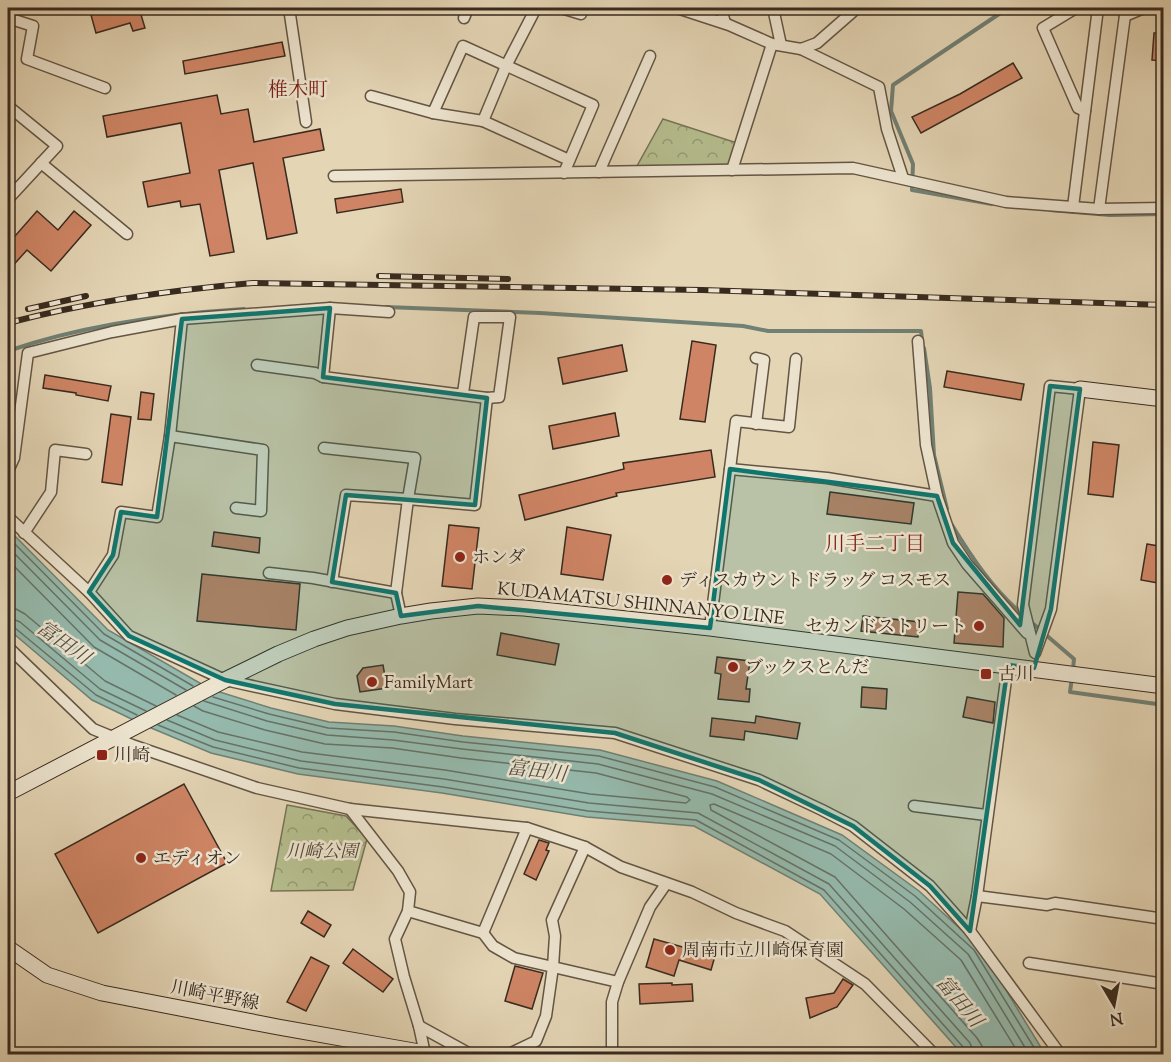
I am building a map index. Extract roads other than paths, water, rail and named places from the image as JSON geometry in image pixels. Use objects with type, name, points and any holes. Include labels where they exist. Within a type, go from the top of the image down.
[{"type":"main road","points":[[1080,389],[1164,399]]},
{"type":"main road","name":"KUDAMATSU SHINNANYO LINE","points":[[8,793],[219,683],[314,639],[347,628],[401,616],[478,606],[524,608],[710,628],[1008,665],[1035,660],[1164,686]]},
{"type":"main road","name":"川崎平野線","points":[[8,948],[47,975],[102,993],[425,1054]]},
{"type":"street","points":[[289,8],[306,122]]},
{"type":"street","points":[[483,121],[506,66],[536,8]]},
{"type":"street","points":[[561,8],[581,14]]},
{"type":"street","points":[[677,8],[725,23],[776,44],[801,49],[879,87],[887,129],[903,178]]},
{"type":"street","points":[[721,8],[725,23]]},
{"type":"street","points":[[732,170],[776,44],[773,8]]},
{"type":"street","points":[[801,49],[818,43],[857,8]]},
{"type":"street","points":[[1076,8],[1043,28],[1078,108],[1085,111]]},
{"type":"street","points":[[1073,207],[1098,8]]},
{"type":"street","points":[[1099,209],[1125,12],[1144,8]]},
{"type":"street","points":[[8,18],[33,26],[27,59],[105,88]]},
{"type":"street","points":[[433,113],[463,46],[593,105],[564,173]]},
{"type":"street","points":[[599,172],[650,56]]},
{"type":"street","points":[[371,96],[433,113],[483,121],[569,160]]},
{"type":"street","points":[[8,106],[57,146],[8,199]]},
{"type":"street","points":[[41,163],[127,234]]},
{"type":"street","points":[[334,176],[853,168],[1006,202],[1099,209],[1164,207]]},
{"type":"street","points":[[323,377],[330,308]]},
{"type":"street","points":[[8,471],[14,458],[28,353],[112,332],[182,319],[330,308],[389,312]]},
{"type":"street","points":[[257,365],[315,373],[323,377],[463,393],[487,398],[499,397],[510,317],[474,317],[463,393]]},
{"type":"street","points":[[89,592],[113,555],[121,512],[157,517],[170,436],[182,319]]},
{"type":"street","points":[[918,341],[926,445],[937,496],[953,543],[967,564],[1030,636]]},
{"type":"street","points":[[756,358],[764,360],[756,424]]},
{"type":"street","points":[[710,628],[736,421],[789,427],[796,359]]},
{"type":"street","points":[[1050,386],[1080,389],[1051,609],[1035,660],[1023,605],[1050,386]]},
{"type":"street","points":[[332,582],[346,495],[475,505],[487,398]]},
{"type":"street","points":[[170,436],[263,450],[261,511],[236,508]]},
{"type":"street","points":[[324,448],[415,458],[396,593],[401,616]]},
{"type":"street","points":[[24,533],[51,492],[55,450],[86,454]]},
{"type":"street","points":[[730,469],[827,478],[937,496]]},
{"type":"street","points":[[8,517],[89,592],[129,636],[219,683],[346,706],[455,720],[615,733],[759,780],[853,826],[930,886],[970,931],[1060,1054]]},
{"type":"street","points":[[269,573],[396,593]]},
{"type":"street","points":[[8,647],[93,729],[120,734],[132,745],[257,788],[350,809],[527,828],[585,847],[621,867],[692,892],[736,913],[785,931],[865,984],[934,1054]]},
{"type":"street","points":[[970,931],[977,896],[986,815],[1008,665]]},
{"type":"street","points":[[914,806],[986,815]]},
{"type":"street","points":[[350,809],[398,871],[411,892],[408,911],[396,939],[425,1054]]},
{"type":"street","points":[[483,933],[527,828]]},
{"type":"street","points":[[509,1054],[536,1041],[546,1016],[555,936],[552,920],[585,847]]},
{"type":"street","points":[[612,1054],[612,1002],[618,982],[650,907],[666,884]]},
{"type":"street","points":[[977,896],[1047,906],[1055,903],[1164,919]]},
{"type":"street","points":[[408,911],[483,933],[493,946],[514,958],[618,982]]},
{"type":"street","points":[[1029,963],[1164,984]]},
{"type":"street","points":[[419,1026],[470,1054]]},
{"type":"water","name":"富田川","points":[[8,529],[108,630],[210,689],[271,708],[329,722],[394,726],[463,736],[600,750],[717,781],[842,835],[919,891],[979,946],[1045,1054],[962,1054],[820,894],[694,826],[587,817],[442,793],[298,774],[211,753],[92,700],[8,629]]},
{"type":"waterway","points":[[992,204],[912,190],[913,164],[891,111],[893,85],[1008,8]]},
{"type":"waterway","points":[[1050,210],[1110,215],[1164,214]]},
{"type":"waterway","points":[[386,307],[540,313],[743,326],[768,331],[921,331],[922,340]]},
{"type":"waterway","points":[[8,351],[65,334],[124,322],[244,309]]},
{"type":"waterway","points":[[924,348],[930,388],[934,455],[947,509]]},
{"type":"waterway","points":[[952,525],[984,573],[1023,615]]},
{"type":"waterway","points":[[1031,622],[1074,659],[1073,669]]},
{"type":"waterway","points":[[1072,677],[1070,692],[1164,705]]},
{"type":"railway","points":[[379,276],[508,279]]},
{"type":"railway","points":[[8,323],[129,298],[253,283],[702,290],[1164,305]]},
{"type":"railway","points":[[28,309],[86,296]]},
{"type":"place","name":"ホンダ","points":[[460,557]]},
{"type":"place","name":"ディスカウントドラッグ コスモス","points":[[667,580]]},
{"type":"place","name":"セカンドストリート","points":[[979,626]]},
{"type":"place","name":"ブックスとんだ","points":[[733,667]]},
{"type":"place","name":"古川","points":[[986,674]]},
{"type":"place","name":"FamilyMart","points":[[372,682]]},
{"type":"place","name":"川崎","points":[[102,755]]},
{"type":"place","name":"エディオン","points":[[141,858]]},
{"type":"place","name":"周南市立川崎保育園","points":[[670,950]]},
{"type":"district","name":"椎木町","points":[[298,89]]},
{"type":"district","name":"川手二丁目","points":[[875,543]]},
{"type":"park label","name":"川崎公園","points":[[322,851]]}]
